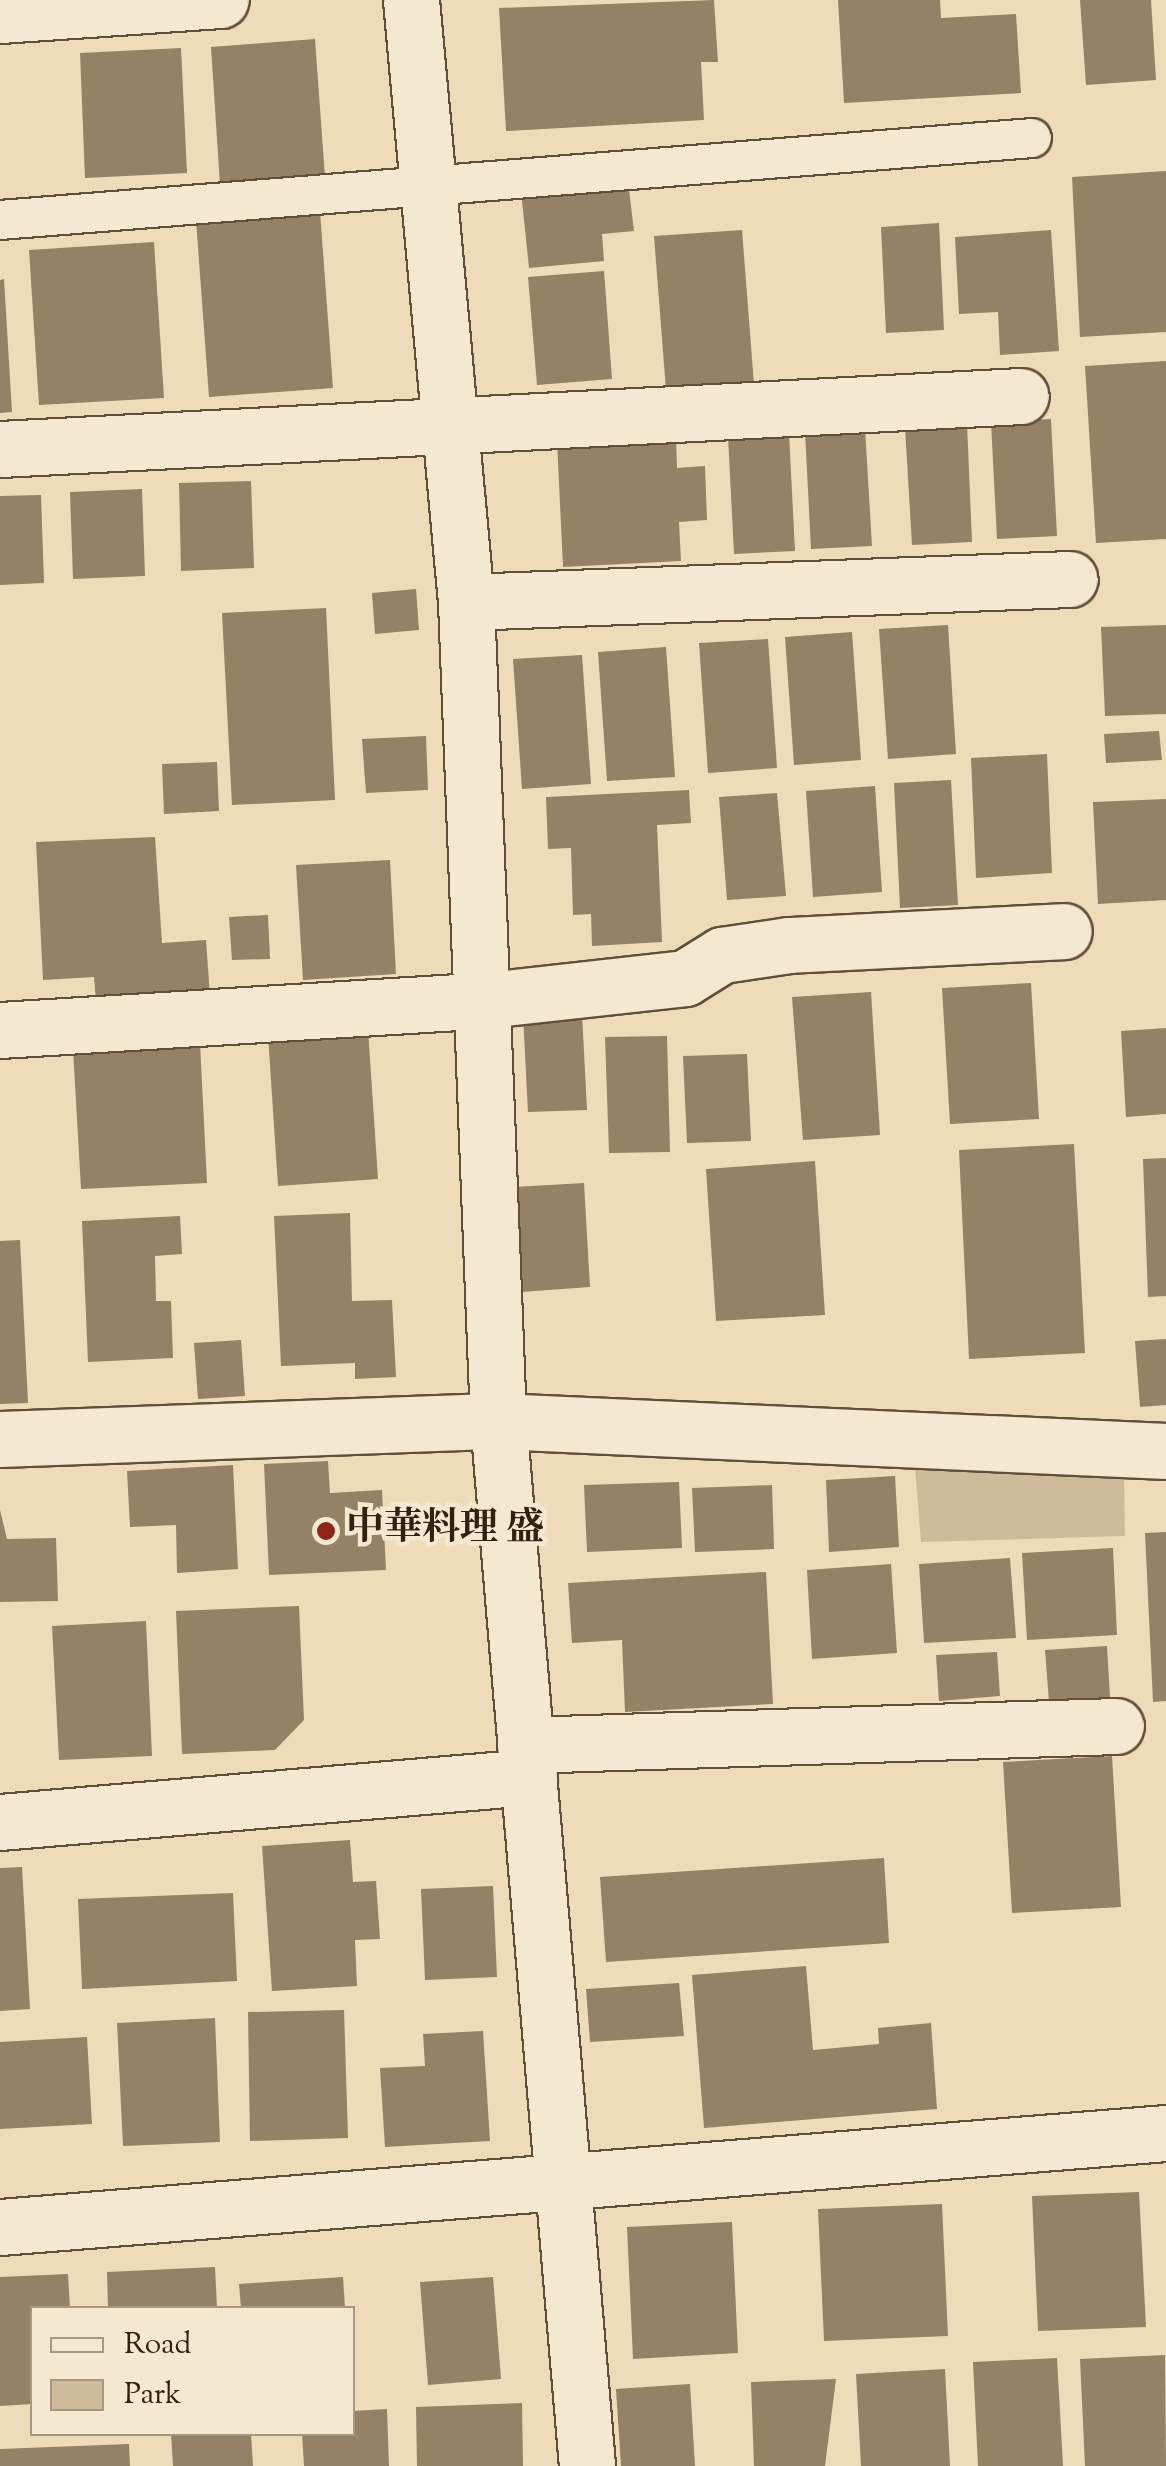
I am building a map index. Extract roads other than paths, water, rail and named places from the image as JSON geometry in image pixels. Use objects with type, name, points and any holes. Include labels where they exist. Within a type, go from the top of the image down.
[{"type":"street","points":[[0,15],[220,0]]},
{"type":"street","points":[[411,0],[466,602],[487,1000],[498,1422],[568,2180],[586,2466]]},
{"type":"street","points":[[0,450],[450,420],[1021,396]]},
{"type":"street","points":[[466,602],[1070,579]]},
{"type":"street","points":[[0,1030],[487,1000],[685,978],[722,955],[789,945],[1064,932]]},
{"type":"street","points":[[0,1439],[498,1422],[1166,1451]]},
{"type":"street","points":[[0,1822],[527,1761],[1116,1726]]},
{"type":"street","points":[[0,2227],[1166,2134]]},
{"type":"lane","points":[[0,220],[1032,138]]},
{"type":"place","name":"中華料理 盛","points":[[326,1531]]}]
